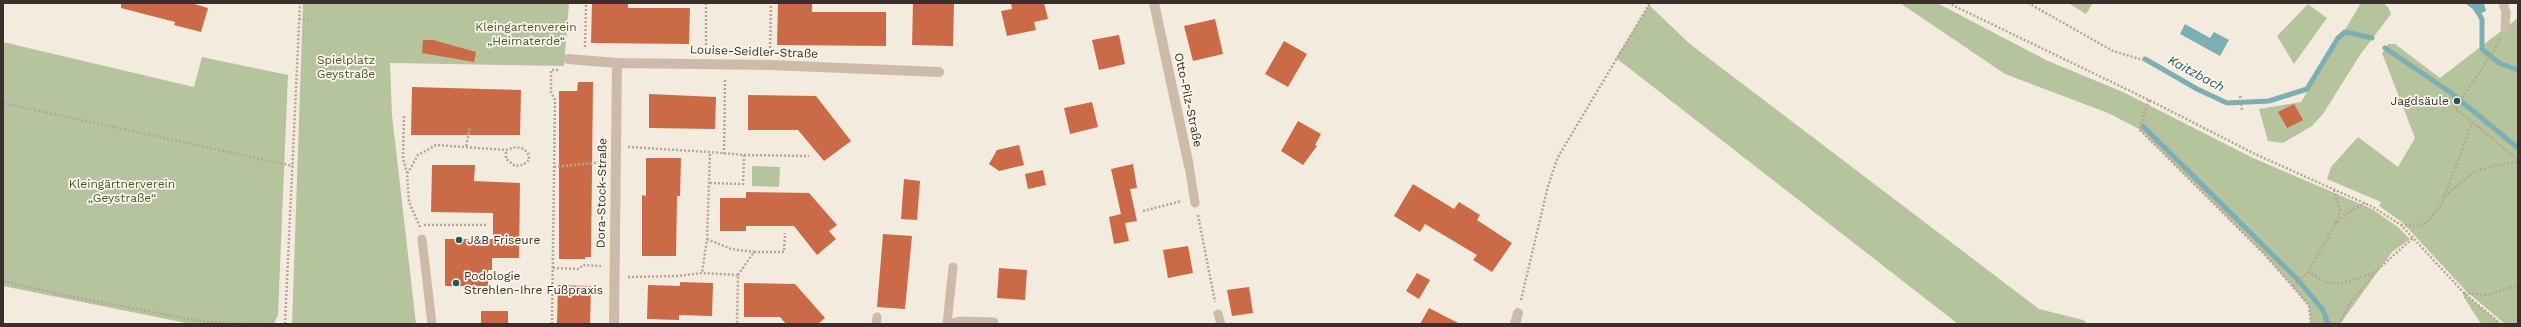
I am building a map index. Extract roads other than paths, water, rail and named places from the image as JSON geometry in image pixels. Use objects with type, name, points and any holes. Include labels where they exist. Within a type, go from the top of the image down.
[{"type":"street","name":"Otto-Pilz-Straße","points":[[1154,3],[1189,166]]},
{"type":"street","name":"Louise-Seidler-Straße","points":[[568,59],[585,61],[770,65],[939,72]]},
{"type":"street","name":"Dora-Stock-Straße","points":[[614,324],[617,62]]},
{"type":"street","points":[[1515,324],[1518,313]]},
{"type":"lane","points":[[2503,3],[2506,12],[2505,28]]},
{"type":"lane","name":"Otto-Pilz-Straße","points":[[1189,166],[1195,200]]},
{"type":"lane","points":[[422,239],[432,324]]},
{"type":"lane","points":[[953,267],[948,324],[960,321],[994,322]]},
{"type":"lane","points":[[1218,314],[1221,324]]},
{"type":"water","points":[[2465,3],[2484,3],[2486,11],[2479,14]]},
{"type":"water","points":[[2185,24],[2210,38],[2214,32],[2229,40],[2220,56],[2180,34]]},
{"type":"waterway","points":[[2472,3],[2482,19],[2482,49],[2499,63],[2518,70]]},
{"type":"waterway","name":"Kaitzbach","points":[[2145,59],[2197,89],[2227,103],[2269,101],[2307,89],[2338,38],[2345,32],[2372,38]]},
{"type":"waterway","name":"Kaitzbach","points":[[2385,48],[2450,92],[2518,148]]},
{"type":"waterway","points":[[2143,126],[2299,281],[2323,310],[2328,324]]},
{"type":"place","name":"Jagdsäule","points":[[2457,101]]},
{"type":"place","name":"J&B Friseure","points":[[459,240]]},
{"type":"place","name":"Podologie Strehlen-Ihre Fußpraxis","points":[[456,283]]},
{"type":"park label","name":"Kleingartenverein „Heimaterde“","points":[[526,34]]},
{"type":"park label","name":"Spielplatz Geystraße","points":[[346,67]]},
{"type":"park label","name":"Kleingärtnerverein „Geystraße“","points":[[122,191]]}]
